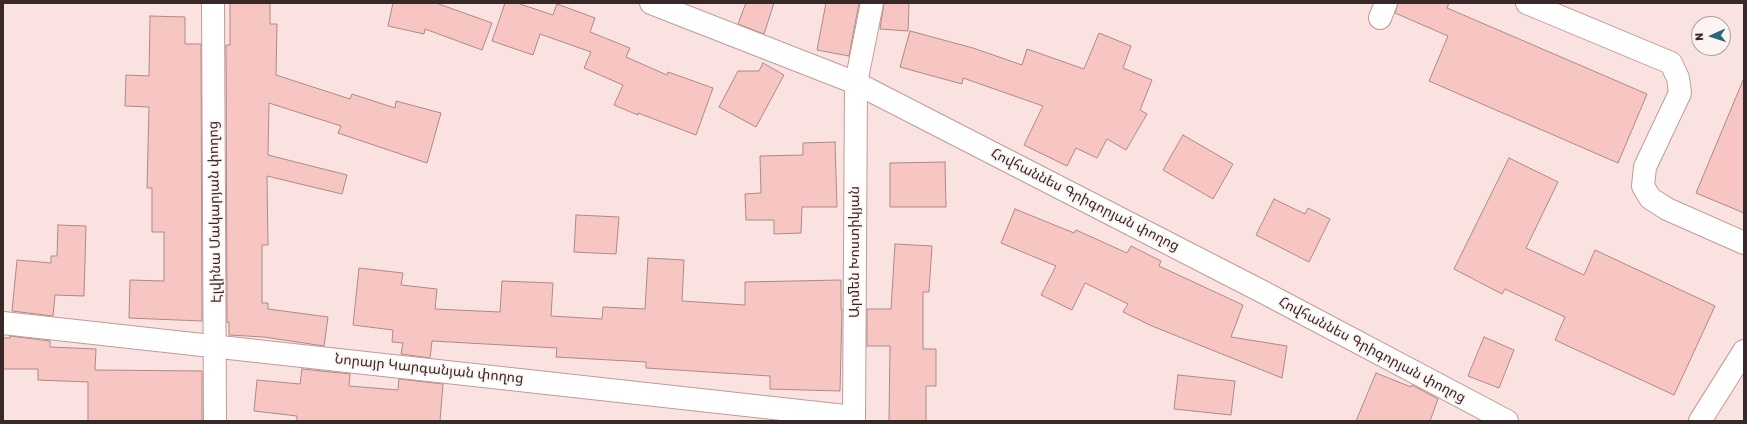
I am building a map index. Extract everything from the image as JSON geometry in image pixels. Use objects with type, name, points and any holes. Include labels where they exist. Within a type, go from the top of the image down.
[{"type":"street","name":"Էլվինա Մակարյան փողոց","points":[[213,3],[216,346],[215,421]]},
{"type":"street","name":"Հովհաննես Գրիգորյան փողոց","points":[[651,3],[856,82],[1256,288],[1507,421]]},
{"type":"street","name":"Արմեն Խոստիկյան","points":[[854,419],[856,82],[872,3]]},
{"type":"street","points":[[1527,3],[1671,63],[1678,78],[1680,93],[1645,167],[1643,186],[1650,198],[1667,209],[1744,243]]},
{"type":"street","name":"Նորայր Կարգանյան փողոց","points":[[3,323],[854,419]]},
{"type":"street","points":[[1700,421],[1744,351]]},
{"type":"building","points":[[230,3],[270,3],[270,24],[277,24],[276,75],[350,99],[352,94],[395,108],[396,101],[441,113],[427,163],[338,133],[341,126],[269,103],[268,155],[347,175],[342,194],[267,176],[268,245],[262,245],[262,303],[268,303],[268,309],[328,317],[324,346],[264,337],[229,335],[229,322],[227,322],[226,45],[230,45]]},
{"type":"building","points":[[393,3],[436,3],[492,23],[482,50],[425,29],[424,34],[388,26]]},
{"type":"building","points":[[505,3],[517,3],[553,15],[557,4],[595,18],[590,32],[630,48],[626,57],[667,75],[668,72],[713,88],[696,135],[614,105],[623,85],[584,68],[591,52],[540,34],[533,55],[492,41]]},
{"type":"building","points":[[746,3],[774,3],[764,34],[738,24]]},
{"type":"building","points":[[826,3],[859,3],[849,56],[817,50]]},
{"type":"building","points":[[884,3],[909,3],[908,31],[880,29]]},
{"type":"building","points":[[1398,3],[1449,3],[1447,8],[1647,94],[1618,163],[1429,81],[1448,36],[1395,13]]},
{"type":"building","points":[[150,16],[185,17],[185,44],[201,44],[202,321],[129,318],[130,280],[164,281],[164,232],[152,232],[152,188],[147,188],[149,107],[125,106],[126,75],[149,76]]},
{"type":"building","points":[[910,31],[973,48],[1022,65],[1027,49],[1084,69],[1099,33],[1131,46],[1123,68],[1152,80],[1140,110],[1147,114],[1126,150],[1107,139],[1097,158],[1076,148],[1067,166],[1024,145],[1043,106],[963,78],[962,84],[900,67]]},
{"type":"building","points":[[763,63],[784,75],[756,127],[719,107],[738,71],[759,71]]},
{"type":"building","points":[[1744,78],[1744,213],[1696,193]]},
{"type":"building","points":[[1183,135],[1233,164],[1213,199],[1163,170]]},
{"type":"building","points":[[835,142],[837,207],[802,207],[801,233],[774,234],[774,220],[746,220],[745,194],[761,193],[760,156],[803,155],[803,143]]},
{"type":"building","points":[[1509,158],[1558,182],[1526,248],[1584,275],[1595,250],[1715,306],[1674,395],[1555,340],[1565,317],[1505,289],[1502,294],[1454,269]]},
{"type":"building","points":[[945,162],[946,207],[890,207],[890,163]]},
{"type":"building","points":[[1274,199],[1305,214],[1308,208],[1330,219],[1309,262],[1256,235]]},
{"type":"building","points":[[1015,209],[1074,233],[1076,230],[1127,253],[1131,246],[1161,261],[1159,266],[1243,305],[1231,337],[1287,346],[1282,378],[1152,326],[1123,312],[1128,304],[1085,283],[1072,310],[1041,295],[1056,266],[1001,243]]},
{"type":"building","points":[[576,215],[619,217],[616,254],[574,252]]},
{"type":"building","points":[[58,225],[86,226],[84,296],[55,295],[53,316],[12,311],[17,260],[51,263],[51,256],[57,256]]},
{"type":"building","points":[[895,244],[932,246],[929,292],[923,292],[923,349],[936,349],[936,386],[926,386],[926,421],[889,421],[890,346],[867,346],[867,309],[891,309]]},
{"type":"building","points":[[648,258],[684,260],[682,301],[745,305],[745,282],[841,280],[842,309],[840,391],[770,389],[770,376],[646,368],[646,362],[556,357],[557,348],[432,341],[430,358],[401,354],[403,343],[392,342],[393,330],[353,325],[359,268],[403,273],[401,285],[437,289],[435,309],[500,312],[502,281],[553,283],[551,316],[602,319],[603,307],[645,309]]},
{"type":"building","points":[[10,336],[50,341],[50,347],[96,349],[95,370],[202,371],[202,421],[88,421],[88,382],[38,380],[38,369],[3,369],[3,338],[10,338]]},
{"type":"building","points":[[1484,337],[1514,350],[1499,388],[1468,376]]},
{"type":"building","points":[[302,369],[350,374],[349,386],[398,390],[399,379],[443,384],[440,421],[297,421],[297,416],[254,411],[257,380],[300,384]]},
{"type":"building","points":[[1376,373],[1411,387],[1412,385],[1438,399],[1430,421],[1356,421]]},
{"type":"building","points":[[1178,375],[1235,381],[1231,415],[1174,409]]}]
